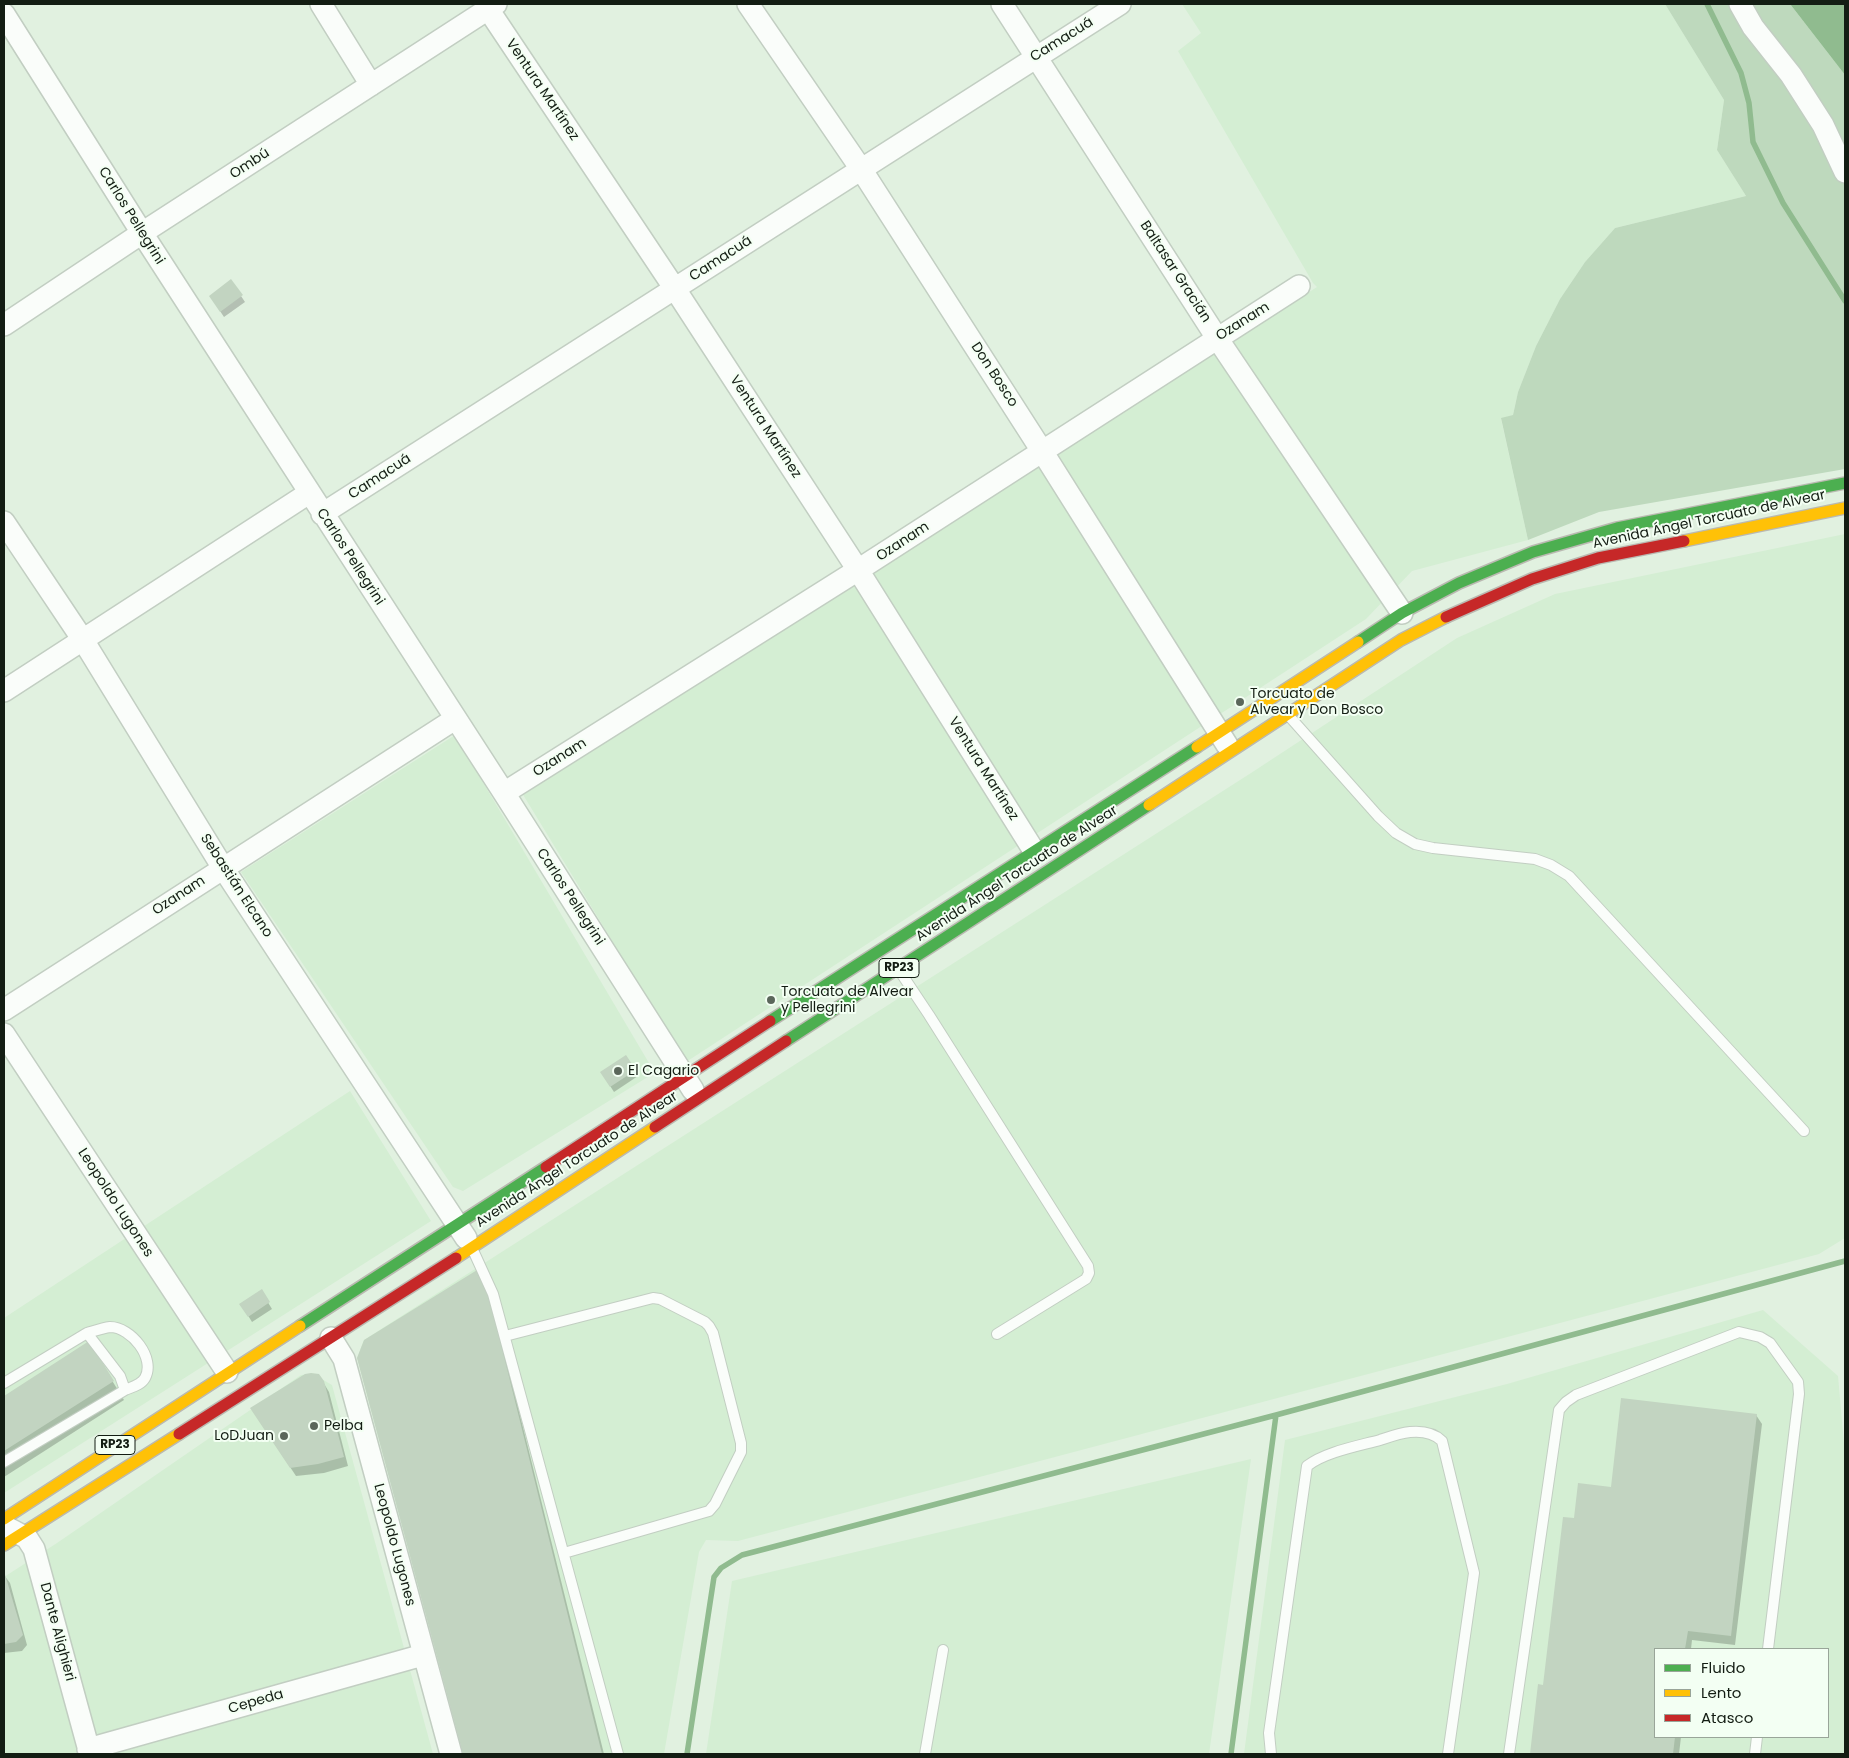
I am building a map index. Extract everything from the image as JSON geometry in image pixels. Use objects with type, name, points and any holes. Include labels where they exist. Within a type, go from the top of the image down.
[{"type":"main road","name":"Avenida Ángel Torcuato de Alvear","points":[[4,1519],[227,1372],[458,1225],[684,1076],[1220,733],[1402,613],[1468,579],[1533,552],[1576,539],[1617,528],[1845,483]]},
{"type":"main road","name":"Avenida Ángel Torcuato de Alvear","points":[[10,1535],[331,1338],[472,1248],[1409,636],[1452,614],[1532,579],[1621,552],[1845,508]]},
{"type":"street","points":[[321,4],[371,85]]},
{"type":"street","name":"Don Bosco","points":[[748,4],[861,169],[1232,752]]},
{"type":"street","name":"Baltasar Gracián","points":[[1002,4],[1217,338],[1402,613]]},
{"type":"street","name":"Camacuá","points":[[322,514],[1120,4]]},
{"type":"street","points":[[1740,4],[1753,27],[1791,75],[1823,125],[1845,172]]},
{"type":"street","name":"Ombú","points":[[4,325],[492,6]]},
{"type":"street","name":"Ventura Martínez","points":[[492,6],[858,570],[1034,851]]},
{"type":"street","name":"Carlos Pellegrini","points":[[4,14],[142,233],[504,793],[698,1099]]},
{"type":"street","name":"Ozanam","points":[[504,793],[858,570],[1299,286]]},
{"type":"street","points":[[4,691],[309,493]]},
{"type":"street","name":"Sebastián Elcano","points":[[4,522],[83,640],[223,868],[472,1248]]},
{"type":"street","name":"Ozanam","points":[[4,1010],[456,719]]},
{"type":"street","name":"Leopoldo Lugones","points":[[4,1034],[227,1372]]},
{"type":"street","name":"Leopoldo Lugones","points":[[331,1338],[344,1359],[451,1754]]},
{"type":"street","name":"Dante Alighieri","points":[[10,1535],[31,1542],[34,1549],[89,1751]]},
{"type":"street","name":"Cepeda","points":[[89,1751],[423,1655]]},
{"type":"lane","points":[[1288,715],[1378,816],[1396,833],[1415,844],[1433,848],[1535,859],[1551,865],[1569,876],[1804,1131]]},
{"type":"lane","points":[[898,969],[935,1023],[1088,1266],[1089,1272],[1086,1279],[997,1334]]},
{"type":"lane","points":[[472,1248],[489,1282],[505,1336],[618,1754]]},
{"type":"lane","points":[[505,1336],[653,1298],[660,1299],[705,1322],[713,1333],[741,1443],[741,1452],[715,1504],[709,1510],[564,1553]]},
{"type":"lane","points":[[4,1383],[87,1333],[111,1327],[126,1331],[143,1349],[147,1367],[145,1377],[138,1385],[125,1390],[4,1462]]},
{"type":"lane","points":[[1509,1754],[1559,1410],[1576,1395],[1740,1332],[1760,1337],[1770,1343],[1798,1382],[1799,1394],[1768,1648]]},
{"type":"lane","points":[[87,1333],[120,1376],[125,1390]]},
{"type":"lane","points":[[1271,1754],[1269,1733],[1307,1466],[1313,1461],[1330,1454],[1408,1432],[1422,1432],[1438,1436],[1442,1441],[1474,1573],[1448,1754]]},
{"type":"lane","points":[[925,1754],[943,1650]]},
{"type":"lane","points":[[1755,1754],[1757,1738]]},
{"type":"shaded area","points":[[1182,4],[1665,4],[1724,100],[1717,150],[1746,196],[1615,228],[1585,262],[1560,299],[1536,346],[1518,392],[1513,415],[1501,419],[1528,540],[1412,571],[1366,619],[686,1062],[522,793],[1317,287],[1178,51],[1201,33]]},
{"type":"shaded area","points":[[1665,4],[1790,4],[1845,75],[1845,469],[1599,512],[1528,540],[1501,418],[1513,415],[1518,392],[1536,346],[1560,299],[1585,262],[1615,228],[1746,196],[1717,150],[1724,100]]},
{"type":"shaded area","points":[[1790,4],[1845,4],[1845,75]]},
{"type":"shaded area","points":[[1845,534],[1845,1238],[1819,1254],[1421,1360],[738,1541],[706,1540],[699,1552],[664,1754],[463,1754],[357,1358],[364,1340],[1251,773],[1457,638],[1555,594]]},
{"type":"shaded area","points":[[455,735],[649,1063],[651,1075],[463,1191],[453,1187],[241,872]]},
{"type":"shaded area","points":[[350,1091],[431,1221],[4,1493],[4,1318]]},
{"type":"shaded area","points":[[1763,1310],[1838,1376],[1845,1455],[1845,1754],[1244,1754],[1285,1440],[1507,1384]]},
{"type":"shaded area","points":[[313,1374],[332,1385],[433,1754],[4,1754],[4,1577],[57,1543],[301,1375]]},
{"type":"shaded area","points":[[1251,1459],[1209,1754],[706,1754],[732,1581]]},
{"type":"building","points":[[231,279],[243,295],[220,312],[209,296]]},
{"type":"building","name":"El Cagario","points":[[626,1055],[636,1070],[610,1087],[600,1072]]},
{"type":"building","points":[[482,1267],[602,1754],[463,1754],[357,1358],[364,1340]]},
{"type":"building","points":[[262,1289],[270,1302],[248,1317],[239,1304]]},
{"type":"building","points":[[89,1341],[114,1381],[4,1451],[4,1396]]},
{"type":"building","name":"Pelba","points":[[305,1374],[319,1374],[324,1381],[344,1457],[318,1464],[290,1468],[250,1408]]},
{"type":"building","points":[[1621,1398],[1757,1414],[1731,1636],[1688,1631],[1685,1648],[1654,1648],[1654,1738],[1675,1738],[1673,1754],[1530,1754],[1538,1684],[1543,1685],[1563,1517],[1574,1518],[1578,1483],[1611,1487]]},
{"type":"building","points":[[4,1571],[23,1635],[16,1642],[4,1644]]},
{"type":"waterway","points":[[1707,4],[1741,73],[1749,103],[1753,142],[1783,203],[1845,301]]},
{"type":"waterway","points":[[687,1754],[714,1577],[721,1568],[742,1555],[1276,1415],[1845,1261]]},
{"type":"waterway","points":[[1231,1754],[1276,1415]]},
{"type":"traffic: fast","points":[[1358,642],[1402,613],[1459,583],[1533,552],[1617,528],[1845,483]]},
{"type":"traffic: fast","points":[[770,1021],[1197,747]]},
{"type":"traffic: fast","points":[[786,1041],[1149,805]]},
{"type":"traffic: fast","points":[[300,1326],[546,1167]]},
{"type":"traffic: slow","points":[[1684,541],[1845,508]]},
{"type":"traffic: slow","points":[[1149,805],[1401,640],[1446,617]]},
{"type":"traffic: slow","points":[[1197,747],[1358,642]]},
{"type":"traffic: slow","points":[[456,1258],[655,1127]]},
{"type":"traffic: slow","points":[[4,1519],[300,1326]]},
{"type":"traffic: slow","points":[[4,1545],[179,1434]]},
{"type":"traffic: jam","points":[[1446,617],[1532,579],[1598,558],[1684,541]]},
{"type":"traffic: jam","points":[[546,1167],[770,1021]]},
{"type":"traffic: jam","points":[[655,1127],[786,1041]]},
{"type":"traffic: jam","points":[[179,1434],[456,1258]]},
{"type":"place","name":"Torcuato de Alvear y Don Bosco","points":[[1240,702]]},
{"type":"place","name":"Torcuato de Alvear y Pellegrini","points":[[771,1000]]},
{"type":"place","name":"El Cagario","points":[[618,1071]]},
{"type":"place","name":"Pelba","points":[[314,1426]]},
{"type":"place","name":"LoDJuan","points":[[284,1436]]}]
